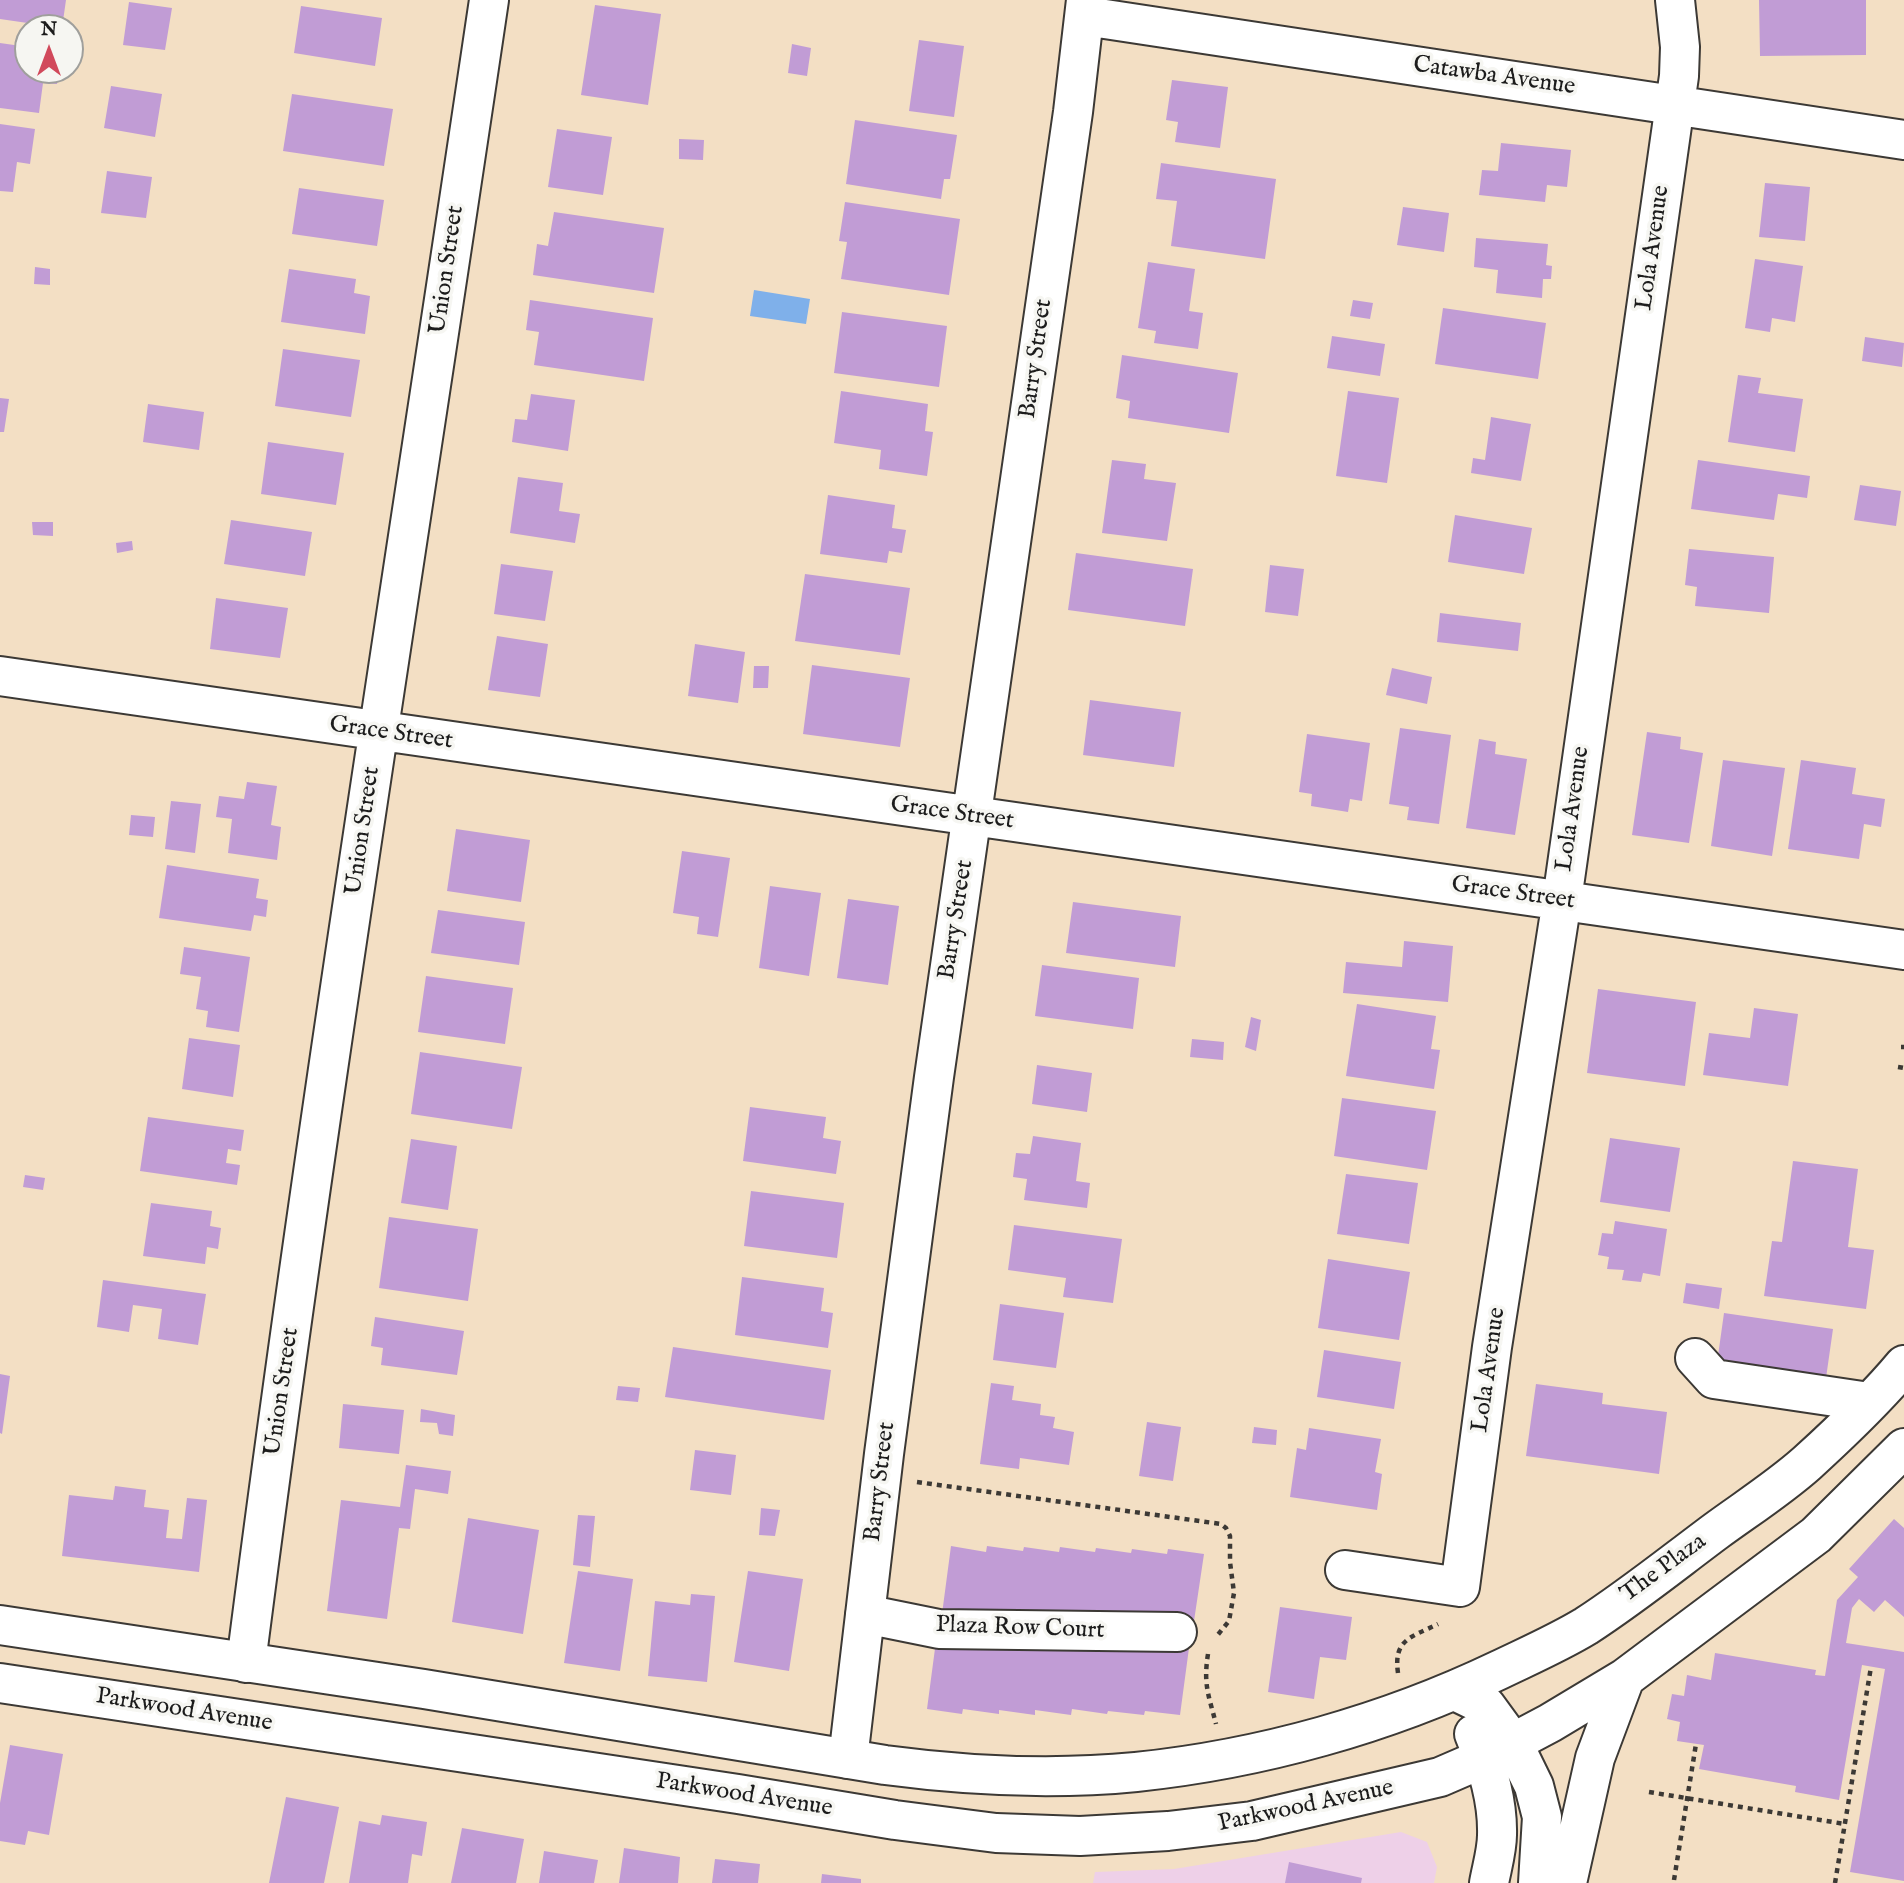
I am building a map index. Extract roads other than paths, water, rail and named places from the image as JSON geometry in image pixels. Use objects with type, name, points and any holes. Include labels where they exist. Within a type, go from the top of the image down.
[{"type":"street","name":"Union Street","points":[[246,1663],[379,733],[489,0]]},
{"type":"street","name":"Lola Avenue","points":[[1345,1570],[1460,1587],[1492,1347],[1562,900],[1675,104],[1680,47],[1675,0]]},
{"type":"street","name":"Catawba Avenue","points":[[1085,8],[1904,140]]},
{"type":"street","name":"Barry Street","points":[[848,1759],[932,1088],[1073,112],[1085,8]]},
{"type":"street","name":"Grace Street","points":[[0,676],[379,733],[1904,950]]},
{"type":"street","points":[[1695,1358],[1714,1379],[1869,1402]]},
{"type":"street","name":"The Plaza","points":[[1455,1691],[1586,1626],[1806,1464],[1904,1365]]},
{"type":"street","points":[[1499,1751],[1625,1678],[1816,1535],[1904,1448]]},
{"type":"street","name":"Plaza Row Court","points":[[865,1614],[939,1629],[1177,1632]]},
{"type":"street","points":[[0,1625],[949,1773],[1021,1776],[1136,1772],[1269,1750],[1413,1708],[1455,1691],[1499,1751],[1534,1786],[1542,1816],[1538,1883]]},
{"type":"street","points":[[1567,1883],[1595,1758],[1625,1678]]},
{"type":"street","name":"Parkwood Avenue","points":[[0,1683],[895,1820],[996,1833],[1080,1836],[1168,1831],[1252,1821],[1416,1784],[1440,1777],[1499,1751]]},
{"type":"street","points":[[1489,1883],[1497,1836],[1495,1809],[1499,1751]]},
{"type":"water","points":[[754,290],[810,299],[806,324],[750,316]]}]
